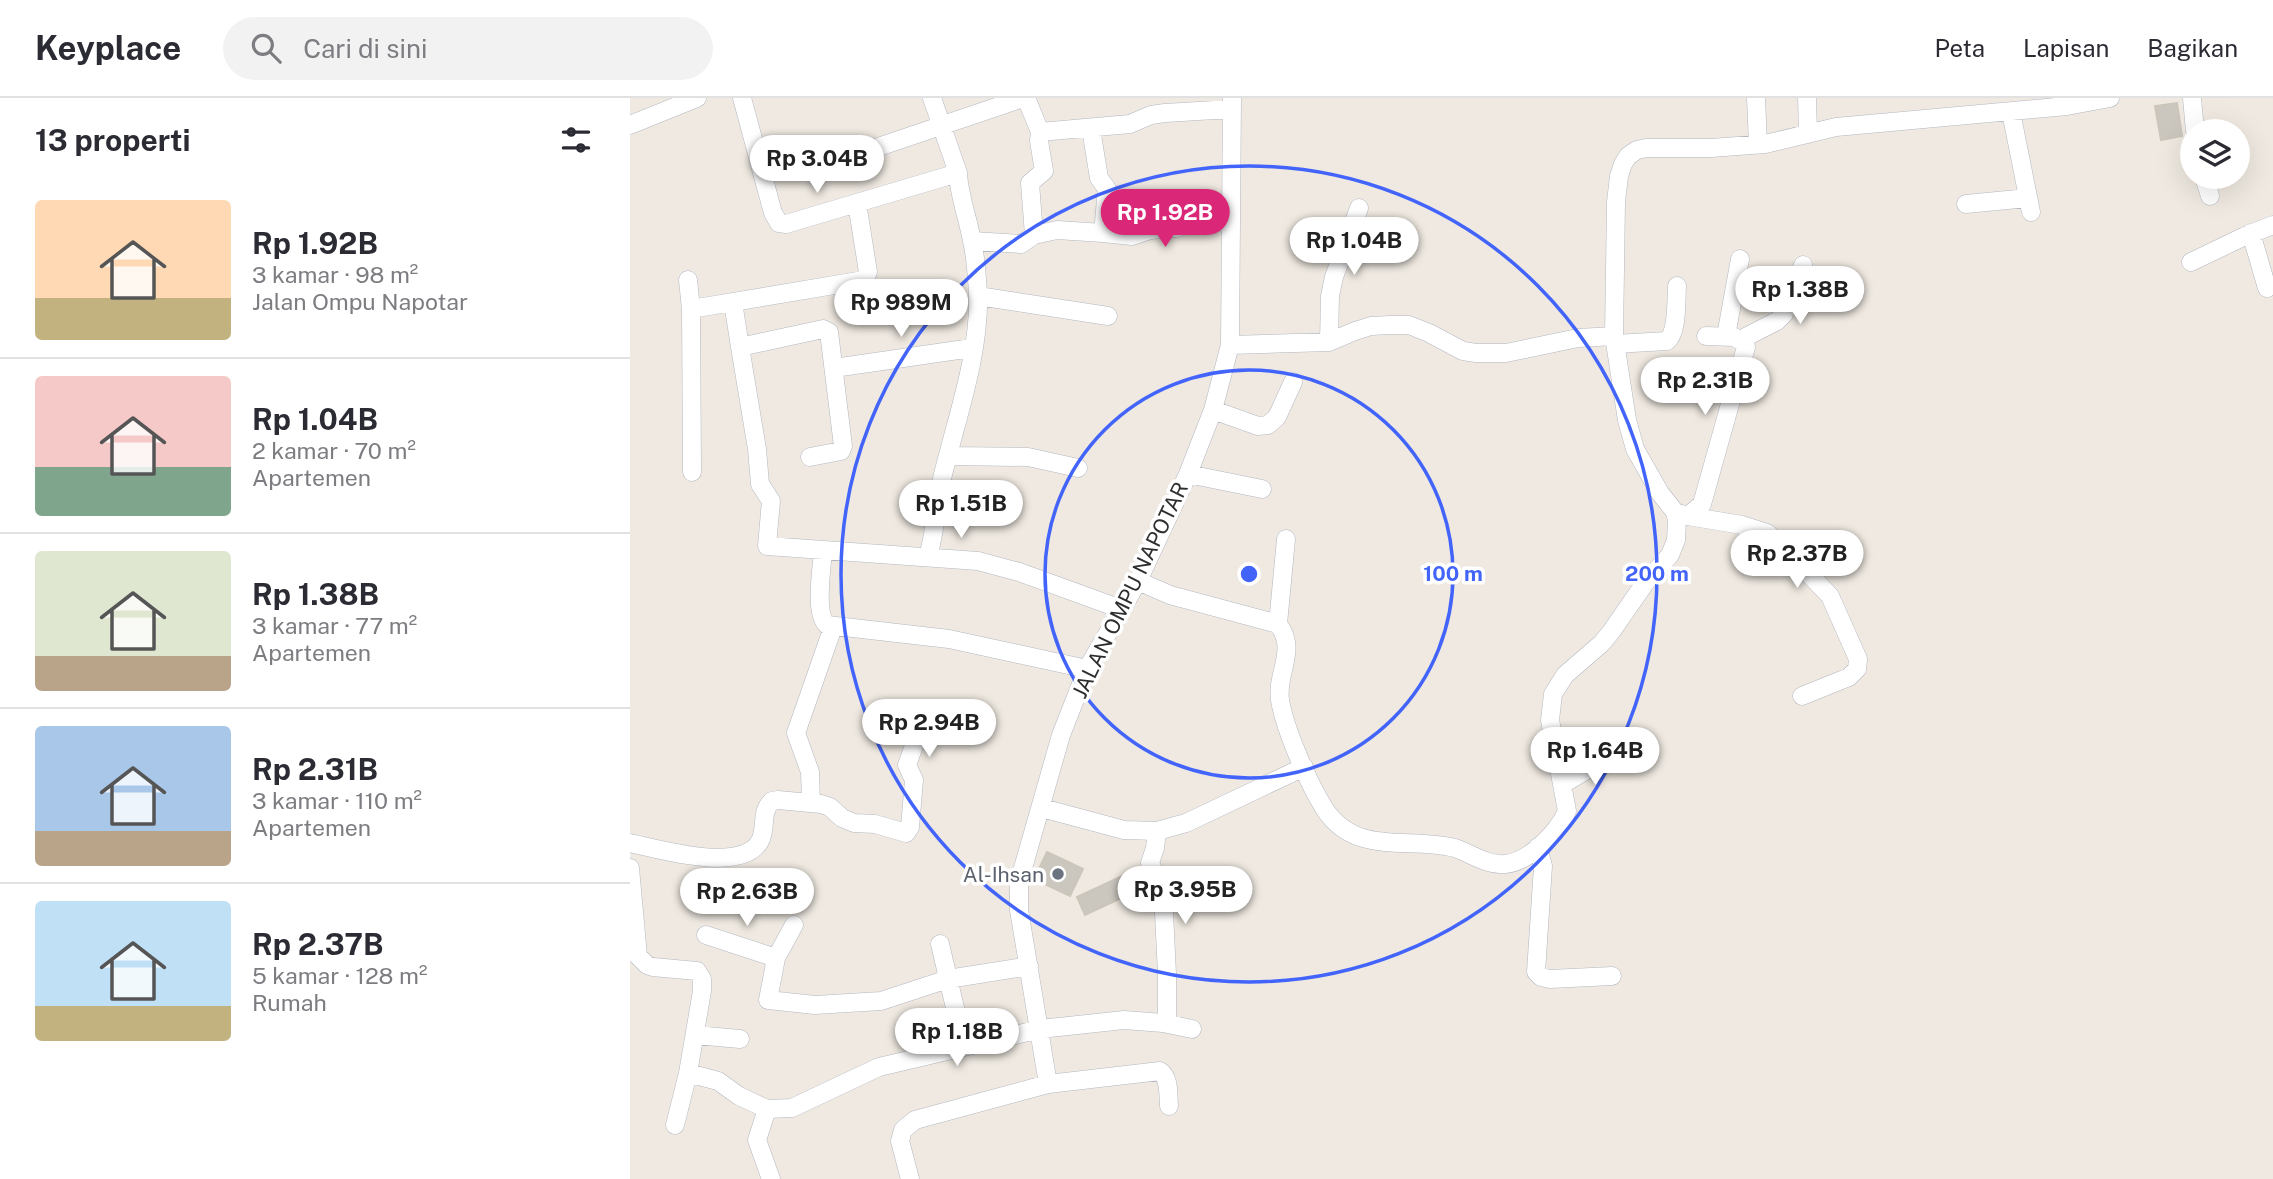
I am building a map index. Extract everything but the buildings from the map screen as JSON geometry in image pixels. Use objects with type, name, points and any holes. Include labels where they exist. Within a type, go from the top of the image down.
[{"type":"street","points":[[630,125],[697,98]]},
{"type":"street","points":[[742,98],[776,221],[786,224],[958,173]]},
{"type":"street","points":[[928,556],[936,526],[941,485],[969,372],[978,296],[972,242],[958,173],[932,98]]},
{"type":"street","points":[[831,163],[1025,98],[1040,132],[1044,171],[1030,183],[1034,234]]},
{"type":"street","points":[[1756,98],[1758,144]]},
{"type":"street","points":[[1807,98],[1808,134]]},
{"type":"street","points":[[1802,696],[1849,677],[1857,669],[1858,659],[1829,596],[1767,533],[1742,524],[1682,514],[1660,493],[1635,449],[1627,420],[1615,340],[1616,202],[1623,164],[1628,156],[1646,148],[1711,148],[1758,144],[1836,127],[2011,112],[2110,98]]},
{"type":"street","points":[[2192,98],[2194,119]]},
{"type":"street","points":[[1040,132],[1130,124],[1151,115],[1232,103]]},
{"type":"street","name":"JALAN OMPU NAPOTAR","points":[[1048,1084],[1018,895],[1022,870],[1061,735],[1087,669],[1138,581],[1188,474],[1213,410],[1230,345],[1232,103]]},
{"type":"street","points":[[1966,204],[2030,205],[2011,112]]},
{"type":"street","points":[[1091,129],[1098,178],[1107,189],[1103,233]]},
{"type":"street","points":[[2208,189],[2210,195]]},
{"type":"street","points":[[691,309],[864,280],[868,272],[858,203]]},
{"type":"street","points":[[1329,342],[1330,296],[1334,277],[1359,208]]},
{"type":"street","points":[[972,242],[1021,244],[1026,243],[1034,234],[1070,229],[1132,236],[1150,230],[1176,228],[1200,220],[1230,222]]},
{"type":"street","points":[[2191,262],[2250,233],[2273,225]]},
{"type":"street","points":[[2250,233],[2267,288]]},
{"type":"street","points":[[1734,338],[1740,259]]},
{"type":"street","points":[[1734,338],[1777,321],[1784,314],[1803,265]]},
{"type":"street","points":[[688,280],[691,309],[691,472]]},
{"type":"street","points":[[1230,345],[1329,342],[1363,328],[1390,325],[1409,326],[1463,351],[1476,353],[1506,353],[1578,338],[1667,341],[1675,330],[1677,286]]},
{"type":"street","points":[[978,296],[1108,316]]},
{"type":"street","points":[[733,302],[757,449],[760,484],[771,501],[767,545],[978,561],[1121,609]]},
{"type":"street","points":[[740,347],[826,330],[831,337],[843,448],[841,451],[810,457]]},
{"type":"street","points":[[1138,581],[1170,595],[1278,624],[1285,632],[1288,649],[1280,685],[1280,699],[1286,721],[1324,808],[1346,832],[1364,840],[1430,843],[1503,865],[1515,862],[1538,847],[1556,830],[1567,811],[1550,720],[1553,694],[1565,676],[1602,643],[1645,583],[1670,555],[1676,540],[1678,520],[1682,514],[1698,509],[1705,495],[1745,355],[1745,343],[1734,338],[1706,336]]},
{"type":"street","points":[[834,368],[972,348]]},
{"type":"street","points":[[1213,410],[1258,426],[1268,425],[1277,417],[1293,382]]},
{"type":"street","points":[[948,456],[1028,457],[1078,468]]},
{"type":"street","points":[[1188,474],[1262,489]]},
{"type":"street","points":[[1278,624],[1286,540]]},
{"type":"street","points":[[823,550],[820,611],[822,621],[833,627],[881,629],[949,639],[1087,669]]},
{"type":"street","points":[[811,803],[810,772],[796,733],[833,627]]},
{"type":"street","points":[[630,843],[692,856],[728,858],[751,850],[759,843],[765,810],[772,801],[830,807],[842,818],[854,823],[876,824],[903,834],[910,827],[914,780],[906,765],[919,732]]},
{"type":"street","points":[[1563,784],[1608,757]]},
{"type":"street","points":[[1042,808],[1113,827],[1157,831],[1186,822],[1304,767]]},
{"type":"street","points":[[1157,831],[1150,863],[1163,892],[1167,1024]]},
{"type":"street","points":[[1538,847],[1543,866],[1536,972],[1541,977],[1550,979],[1612,976]]},
{"type":"street","points":[[630,868],[633,944],[638,956],[647,965],[693,969],[700,974],[702,991],[695,1035],[675,1125]]},
{"type":"street","points":[[794,925],[776,958],[767,999],[799,1005],[881,1001],[948,979],[1029,966]]},
{"type":"street","points":[[706,935],[776,958]]},
{"type":"street","points":[[940,944],[964,1046]]},
{"type":"street","points":[[688,1073],[718,1080],[739,1096],[767,1109],[792,1108],[879,1067],[1040,1029],[1124,1020],[1192,1029]]},
{"type":"street","points":[[695,1035],[740,1039]]},
{"type":"street","points":[[910,1179],[900,1138],[907,1125],[915,1119],[1048,1084],[1160,1071],[1165,1073],[1169,1106]]},
{"type":"street","points":[[767,1109],[757,1140],[771,1179]]},
{"type":"place","name":"Al-Ihsan","points":[[1058,874]]}]
